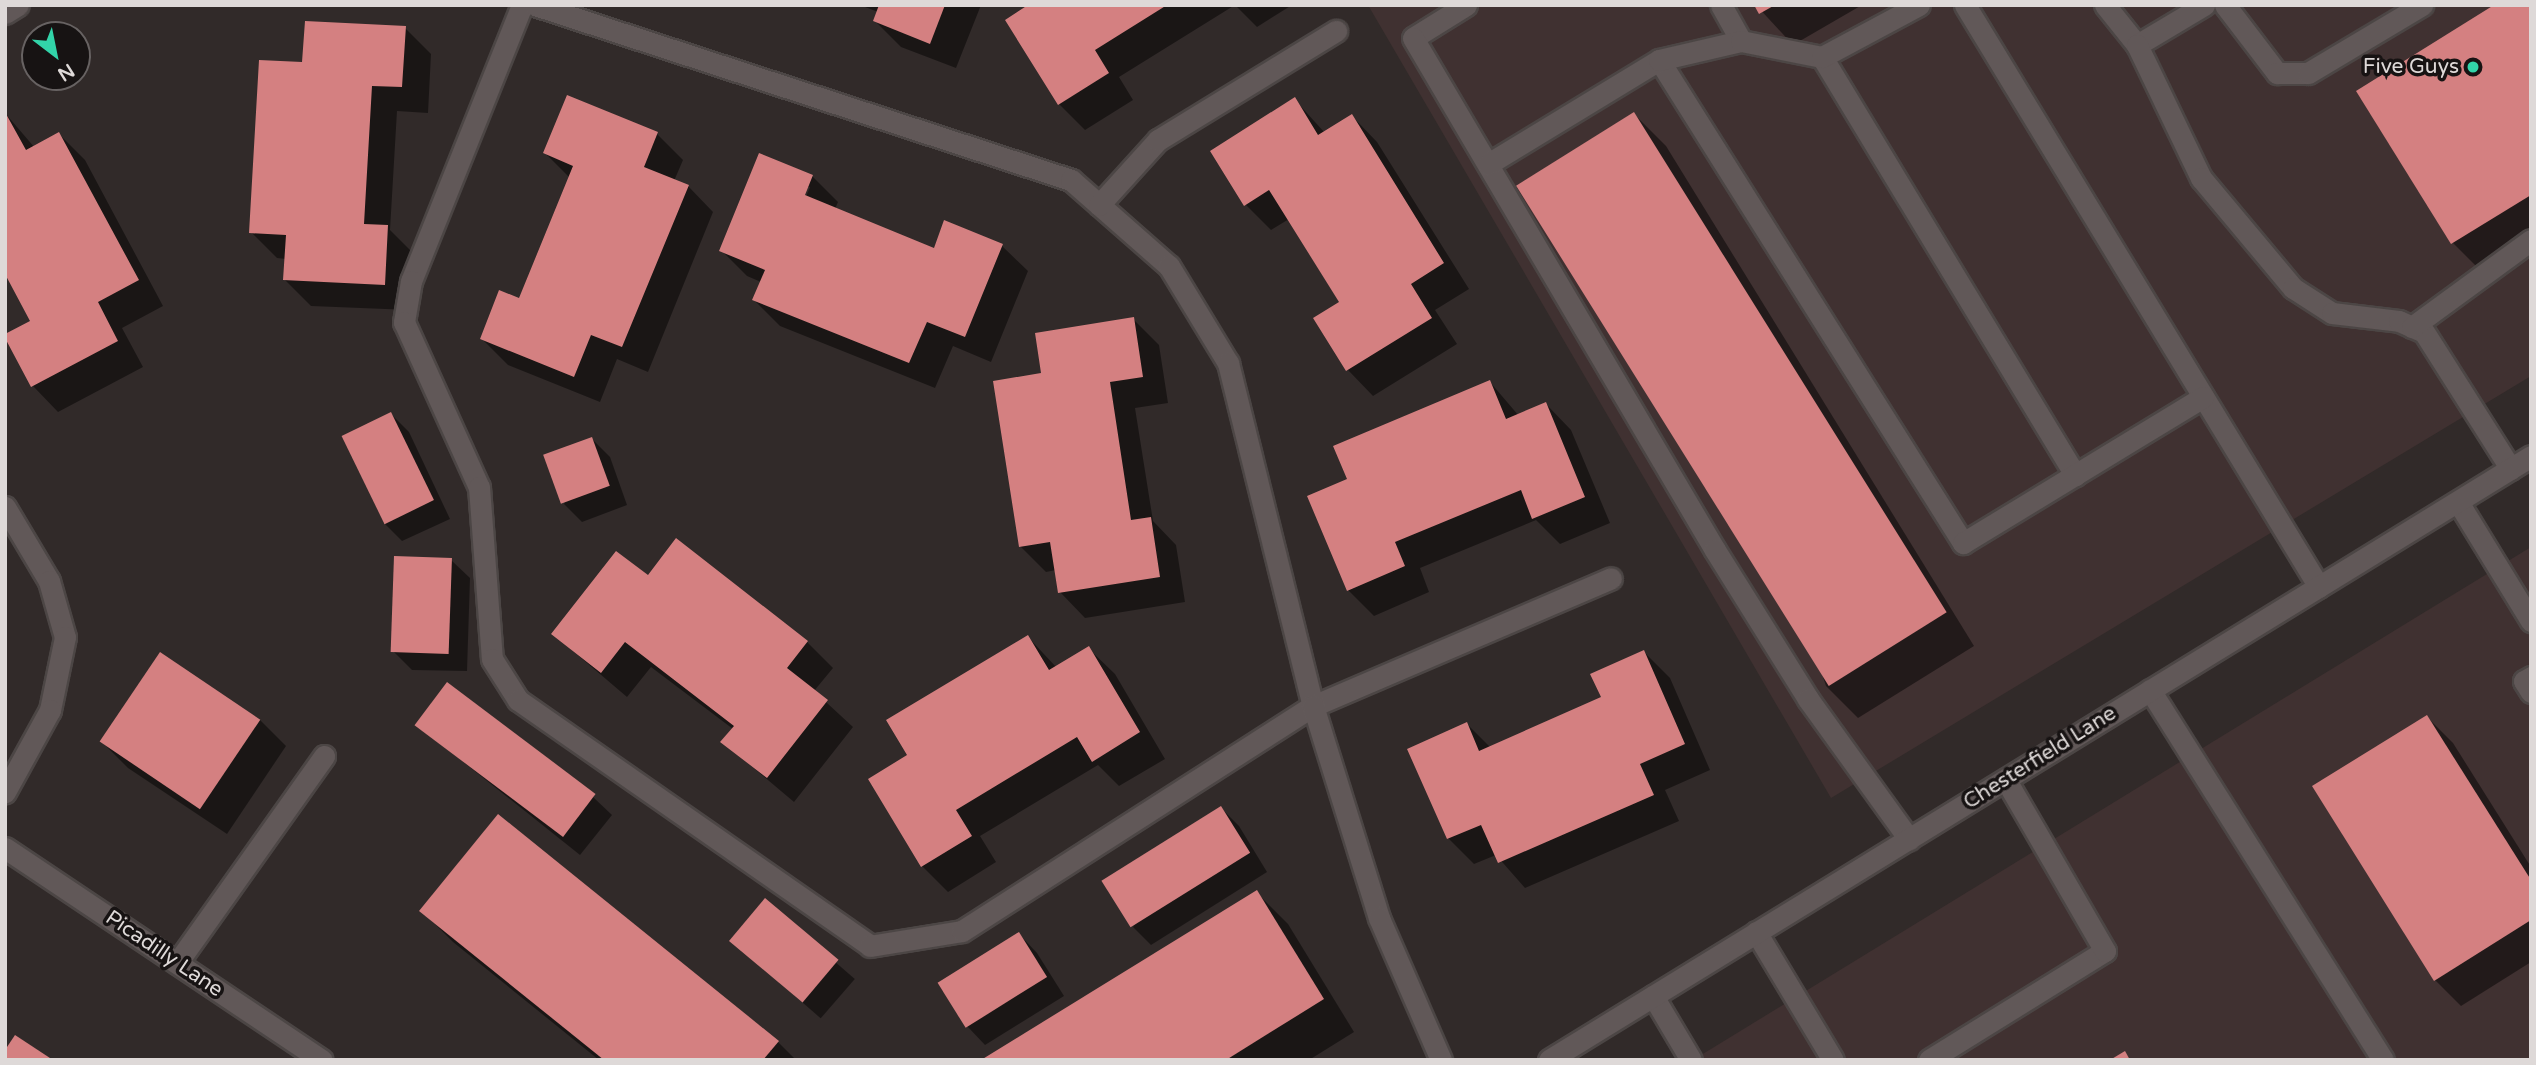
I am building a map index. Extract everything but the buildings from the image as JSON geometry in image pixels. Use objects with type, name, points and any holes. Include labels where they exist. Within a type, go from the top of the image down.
[{"type":"street","points":[[5,13],[18,5]]},
{"type":"street","points":[[522,5],[411,281],[404,322],[479,487],[492,659],[518,700],[870,946],[962,931],[1312,706],[1611,578]]},
{"type":"street","points":[[535,5],[1070,180],[1169,266],[1228,363],[1312,706],[1379,918],[1441,1060]]},
{"type":"street","points":[[1466,5],[1413,38],[1808,699],[1909,839]]},
{"type":"street","points":[[1721,5],[1741,41]]},
{"type":"street","points":[[1488,164],[1659,60],[1741,41],[1822,57],[1919,5]]},
{"type":"street","points":[[1965,5],[2319,587]]},
{"type":"street","points":[[2105,5],[2137,46],[2201,178],[2293,288],[2332,313],[2412,327],[2424,332],[2511,469]]},
{"type":"street","points":[[2137,46],[2204,5]]},
{"type":"street","points":[[2225,5],[2277,74],[2308,73],[2421,5]]},
{"type":"street","points":[[1099,205],[1158,141],[1336,31]]},
{"type":"street","points":[[1822,57],[2075,475]]},
{"type":"street","points":[[1659,60],[1963,543],[2203,397]]},
{"type":"street","points":[[2412,327],[2531,240]]},
{"type":"street","name":"Chesterfield Lane","points":[[1549,1060],[2531,457]]},
{"type":"street","points":[[2458,502],[2531,621]]},
{"type":"street","points":[[5,507],[49,581],[65,637],[50,710],[5,792]]},
{"type":"street","points":[[2531,677],[2524,681],[2531,692]]},
{"type":"street","points":[[2150,690],[2383,1060]]},
{"type":"street","points":[[177,963],[324,757]]},
{"type":"street","points":[[1928,1060],[2105,951],[2006,780]]},
{"type":"street","name":"Picadilly Lane","points":[[5,848],[322,1060]]},
{"type":"street","points":[[1756,932],[1833,1060]]},
{"type":"street","points":[[1653,996],[1691,1060]]},
{"type":"shaded area","points":[[1368,5],[2531,5],[2531,376],[1831,798]]},
{"type":"shaded area","points":[[2531,547],[2531,1060],[1693,1060]]},
{"type":"place","name":"Five Guys","points":[[2473,67]]}]
